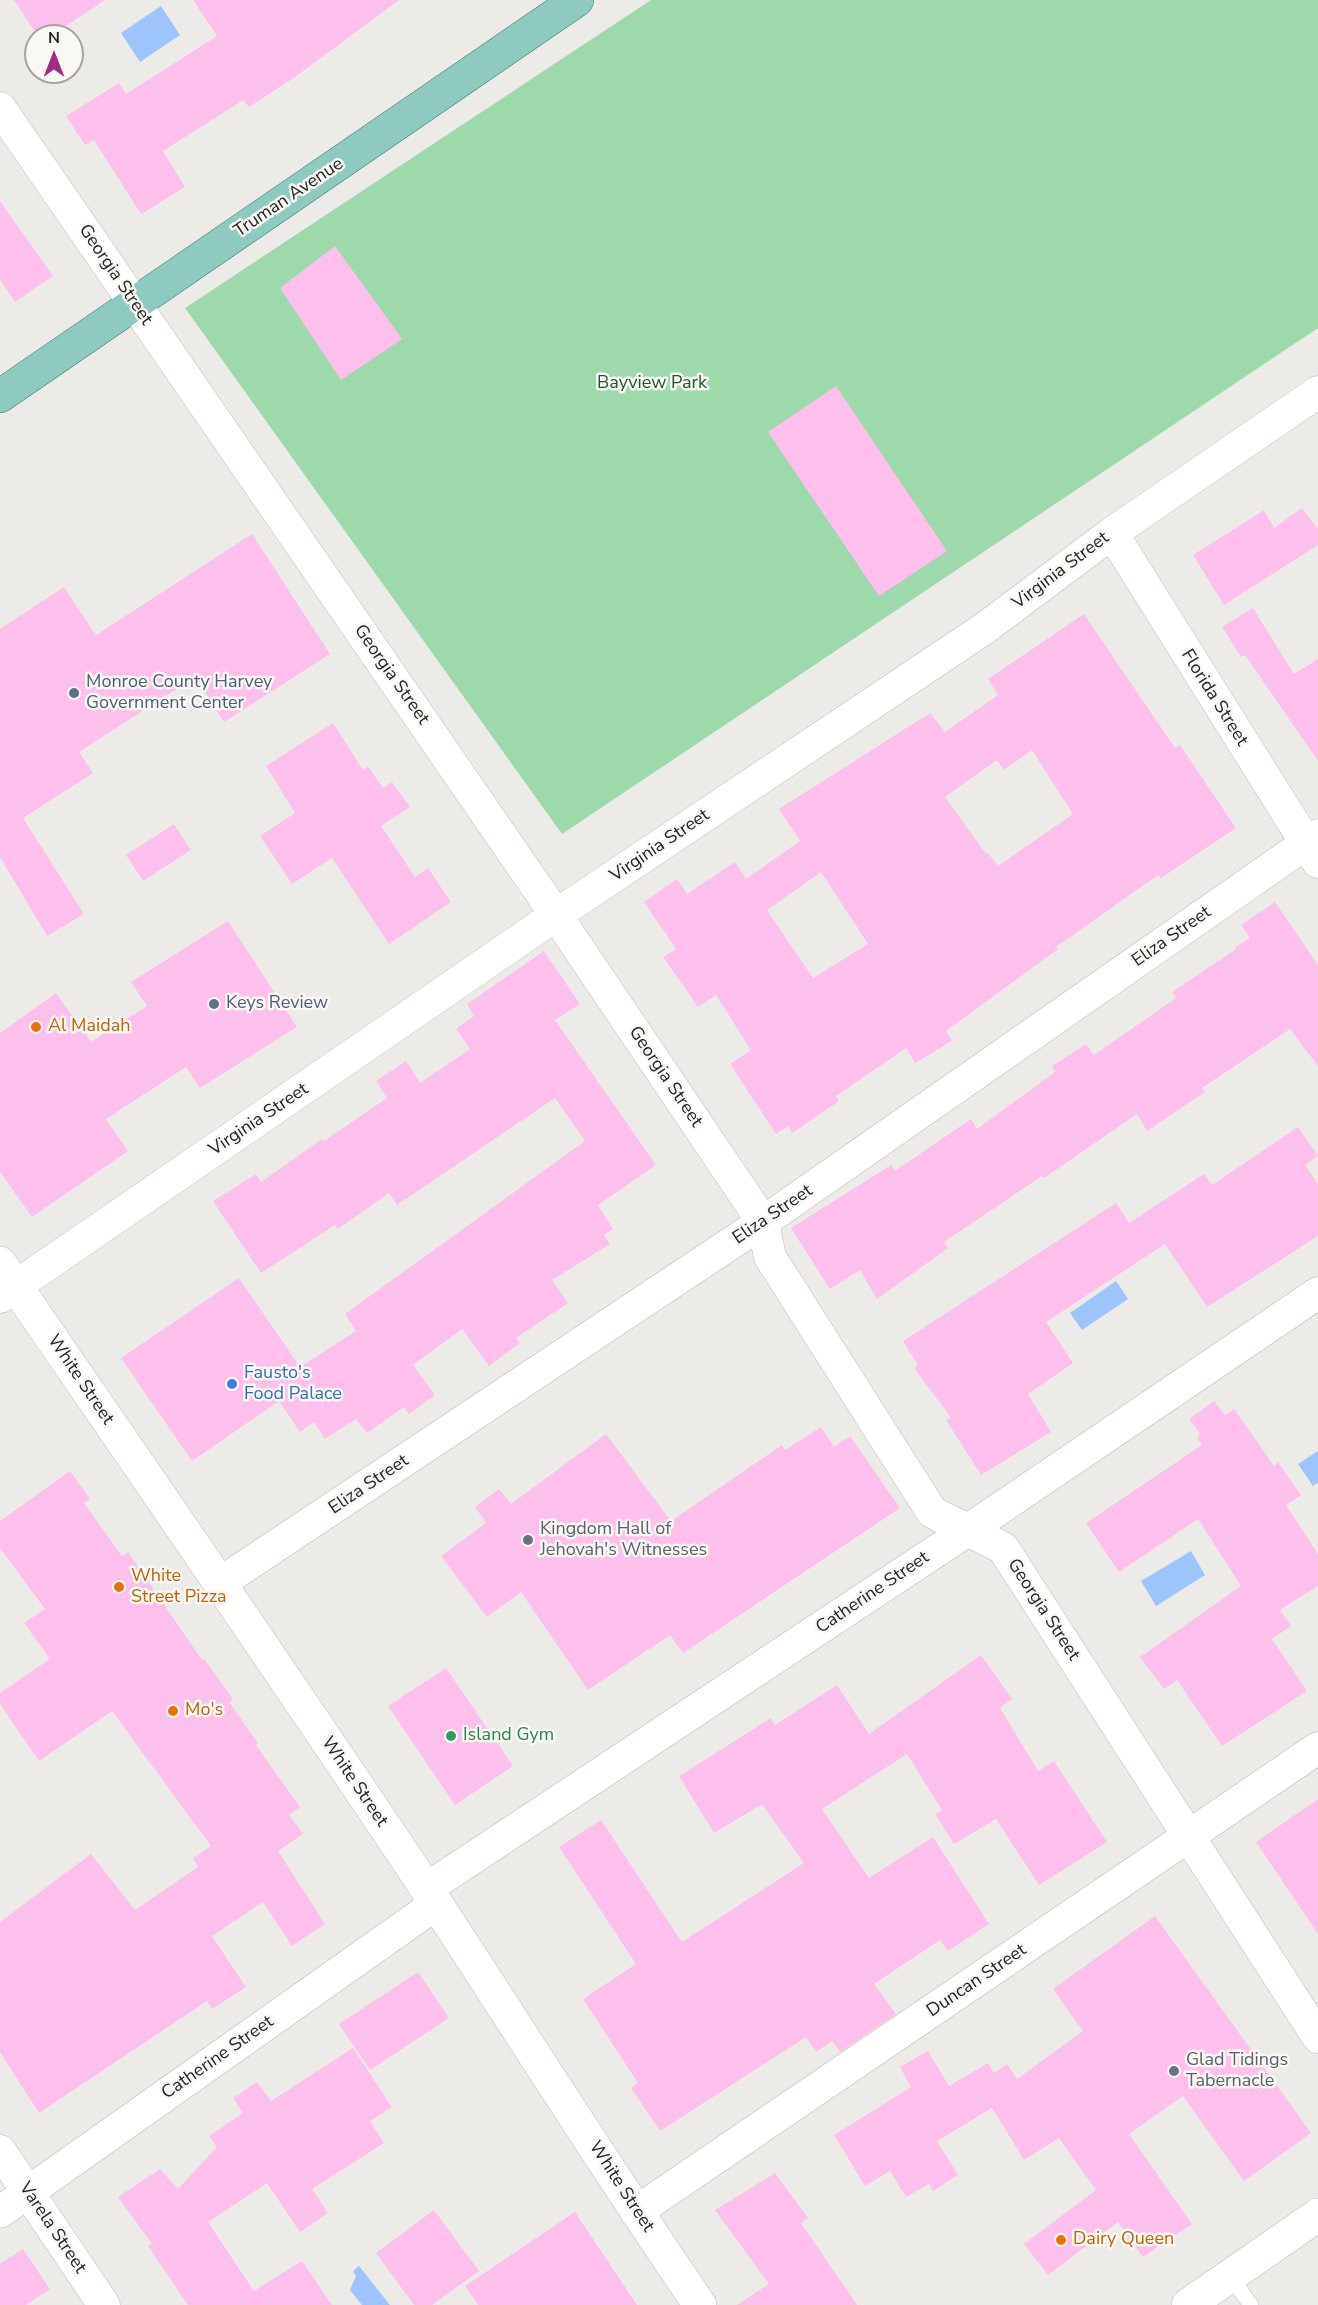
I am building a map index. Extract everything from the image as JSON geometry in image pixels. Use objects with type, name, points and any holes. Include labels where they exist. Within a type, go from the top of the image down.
[{"type":"main road","name":"Truman Avenue","points":[[0,396],[577,0]]},
{"type":"street","name":"Georgia Street","points":[[0,108],[556,915],[763,1222],[771,1257],[932,1512],[1003,1548],[1318,2037]]},
{"type":"street","name":"Virginia Street","points":[[5,1282],[985,628],[1112,533],[1318,392]]},
{"type":"street","name":"Florida Street","points":[[1112,533],[1314,847]]},
{"type":"street","name":"Eliza Street","points":[[220,1583],[763,1222],[1314,847]]},
{"type":"street","name":"White Street","points":[[5,1282],[220,1583],[431,1897],[636,2212],[700,2305]]},
{"type":"street","name":"Catherine Street","points":[[0,2212],[431,1897],[1318,1293]]},
{"type":"street","name":"Duncan Street","points":[[636,2212],[1318,1748]]},
{"type":"street","name":"Varela Street","points":[[0,2151],[104,2305]]},
{"type":"street","points":[[1188,2305],[1318,2215]]},
{"type":"lane","points":[[1230,2276],[1251,2305]]},
{"type":"green space","name":"Bayview Park","points":[[651,0],[1318,0],[1318,328],[562,834],[185,308]]},
{"type":"water","points":[[161,6],[180,35],[140,62],[121,33]]},
{"type":"water","points":[[1116,1281],[1128,1299],[1082,1330],[1070,1313]]},
{"type":"water","points":[[1318,1451],[1318,1482],[1313,1486],[1298,1464]]},
{"type":"water","points":[[1191,1551],[1205,1575],[1156,1606],[1141,1581]]},
{"type":"water","points":[[359,2266],[390,2305],[362,2305],[350,2290],[356,2276],[353,2271]]},
{"type":"building","points":[[14,0],[105,0],[69,24],[30,24]]},
{"type":"building","points":[[193,0],[399,0],[295,77],[249,107],[243,100],[163,151],[185,187],[141,214],[94,140],[85,145],[66,116],[119,83],[126,94],[217,36]]},
{"type":"building","points":[[0,201],[53,276],[15,302],[0,280]]},
{"type":"building","points":[[335,246],[402,339],[341,380],[280,288]]},
{"type":"building","points":[[836,386],[947,551],[879,596],[768,432]]},
{"type":"building","points":[[1302,508],[1318,529],[1318,545],[1224,605],[1193,555],[1264,510],[1274,528]]},
{"type":"building","name":"Monroe County Harvey Government Center","points":[[252,534],[330,654],[224,722],[195,677],[79,752],[93,773],[23,818],[84,914],[47,936],[0,857],[0,629],[64,587],[96,635]]},
{"type":"building","points":[[1253,608],[1294,674],[1318,659],[1318,761],[1245,655],[1241,657],[1222,627]]},
{"type":"building","points":[[1084,614],[1175,748],[1180,745],[1236,828],[1161,878],[1158,875],[1056,947],[1058,949],[946,1031],[952,1041],[915,1063],[906,1048],[836,1096],[839,1101],[792,1133],[788,1126],[776,1134],[730,1064],[751,1050],[716,995],[698,1007],[663,957],[676,949],[644,902],[677,879],[687,894],[735,862],[746,879],[800,841],[779,809],[930,713],[945,732],[998,695],[988,679]],"holes":[[[1032,750],[1073,814],[998,866],[988,853],[986,854],[945,797],[997,760],[1004,770]],[[821,872],[868,944],[813,978],[767,910]]]},
{"type":"building","points":[[333,723],[363,770],[368,766],[383,788],[392,782],[410,807],[381,826],[415,877],[428,868],[451,902],[389,944],[332,858],[292,884],[260,836],[295,813],[266,766]]},
{"type":"building","points":[[174,824],[191,850],[143,881],[126,855]]},
{"type":"building","points":[[1275,902],[1318,965],[1318,1066],[1290,1029],[1202,1088],[1205,1092],[1147,1131],[1137,1114],[1044,1178],[1042,1176],[944,1242],[948,1248],[877,1299],[860,1270],[830,1289],[791,1228],[891,1165],[895,1171],[971,1119],[977,1129],[1055,1072],[1052,1066],[1086,1044],[1094,1055],[1176,998],[1172,992],[1250,938],[1241,925]]},
{"type":"building","points":[[228,921],[297,1027],[200,1088],[186,1067],[106,1119],[128,1151],[32,1217],[0,1172],[0,1033],[56,993],[91,1042],[147,1006],[131,982]]},
{"type":"building","points":[[544,951],[580,1004],[555,1020],[656,1165],[598,1205],[613,1229],[604,1235],[610,1244],[552,1280],[568,1303],[516,1338],[520,1343],[489,1366],[462,1329],[413,1365],[435,1395],[409,1414],[404,1407],[367,1433],[356,1419],[325,1439],[314,1422],[300,1432],[279,1401],[192,1461],[121,1358],[239,1278],[300,1367],[356,1331],[345,1314],[585,1141],[555,1098],[397,1205],[389,1193],[338,1229],[335,1225],[261,1273],[213,1201],[256,1174],[261,1182],[322,1139],[324,1141],[387,1098],[376,1081],[406,1061],[420,1083],[470,1049],[456,1029],[474,1016],[467,1004]]},
{"type":"building","points":[[1298,1127],[1318,1156],[1305,1165],[1318,1184],[1318,1236],[1207,1307],[1165,1244],[1046,1322],[1073,1363],[1028,1394],[1051,1432],[981,1475],[946,1420],[951,1418],[914,1368],[918,1365],[903,1341],[1116,1203],[1129,1223],[1204,1174],[1212,1185]]},
{"type":"building","points":[[1214,1401],[1225,1415],[1234,1409],[1274,1466],[1278,1462],[1301,1495],[1286,1505],[1318,1554],[1318,1586],[1280,1610],[1291,1626],[1272,1639],[1307,1691],[1222,1746],[1177,1680],[1164,1689],[1140,1657],[1241,1586],[1198,1519],[1119,1572],[1086,1523],[1202,1445],[1197,1437],[1200,1434],[1189,1419]]},
{"type":"building","points":[[821,1427],[834,1447],[850,1436],[900,1508],[683,1653],[670,1635],[588,1690],[521,1592],[487,1617],[441,1556],[486,1523],[475,1507],[499,1489],[511,1504],[606,1434],[671,1521],[782,1445],[785,1450]]},
{"type":"building","points":[[70,1471],[90,1499],[84,1503],[122,1556],[128,1552],[202,1660],[204,1659],[233,1699],[229,1702],[300,1807],[289,1815],[303,1834],[278,1851],[325,1924],[292,1946],[263,1902],[212,1936],[246,1987],[212,2009],[207,2001],[39,2113],[0,2052],[0,1922],[91,1854],[135,1910],[198,1867],[193,1858],[211,1846],[112,1711],[39,1761],[0,1704],[0,1693],[50,1659],[24,1623],[45,1609],[0,1548],[0,1521]]},
{"type":"building","points":[[981,1655],[1012,1699],[1000,1708],[1038,1771],[1054,1761],[1107,1842],[1039,1885],[996,1819],[954,1844],[935,1814],[942,1810],[907,1754],[822,1809],[869,1878],[933,1837],[989,1924],[948,1951],[940,1940],[874,1984],[896,2014],[840,2052],[832,2041],[816,2052],[806,2037],[660,2131],[631,2088],[638,2083],[583,1999],[636,1964],[559,1847],[601,1820],[682,1942],[804,1863],[762,1804],[714,1833],[679,1776],[771,1718],[775,1725],[837,1685],[869,1734]]},
{"type":"building","name":"Island Gym","points":[[446,1668],[513,1766],[455,1805],[388,1706]]},
{"type":"building","points":[[1318,1799],[1318,1934],[1256,1842]]},
{"type":"building","points":[[1155,1916],[1311,2133],[1244,2181],[1183,2096],[1129,2134],[1192,2224],[1143,2257],[1118,2222],[1048,2275],[1024,2244],[1096,2190],[1059,2138],[1024,2160],[992,2108],[937,2141],[958,2175],[933,2191],[929,2184],[906,2197],[890,2171],[865,2186],[834,2135],[911,2087],[900,2067],[928,2051],[949,2086],[988,2063],[994,2073],[1007,2064],[1017,2079],[1083,2031],[1053,1989]]},
{"type":"building","points":[[418,1972],[449,2018],[370,2070],[339,2024]]},
{"type":"building","points":[[353,2048],[392,2107],[370,2121],[384,2143],[312,2189],[328,2213],[300,2232],[267,2183],[208,2222],[254,2291],[302,2261],[332,2305],[188,2305],[148,2246],[152,2244],[118,2197],[160,2169],[178,2189],[217,2147],[209,2136],[243,2113],[233,2098],[257,2082],[271,2101]]},
{"type":"building","points":[[775,2173],[808,2218],[801,2223],[857,2305],[737,2305],[769,2284],[715,2210]]},
{"type":"building","points":[[434,2210],[479,2271],[432,2305],[414,2305],[376,2253]]},
{"type":"building","points":[[575,2212],[637,2305],[478,2305],[465,2286]]},
{"type":"building","points":[[23,2249],[50,2289],[26,2305],[0,2305],[0,2264]]},
{"type":"place","name":"Monroe County Harvey Government Center","points":[[74,693]]},
{"type":"place","name":"Keys Review","points":[[214,1004]]},
{"type":"place","name":"Al Maidah","points":[[36,1027]]},
{"type":"place","name":"Fausto's Food Palace","points":[[232,1384]]},
{"type":"place","name":"Kingdom Hall of Jehovah's Witnesses","points":[[528,1540]]},
{"type":"place","name":"White Street Pizza","points":[[119,1587]]},
{"type":"place","name":"Mo's","points":[[173,1711]]},
{"type":"place","name":"Island Gym","points":[[451,1736]]},
{"type":"place","name":"Glad Tidings Tabernacle","points":[[1174,2071]]},
{"type":"place","name":"Dairy Queen","points":[[1061,2240]]}]
